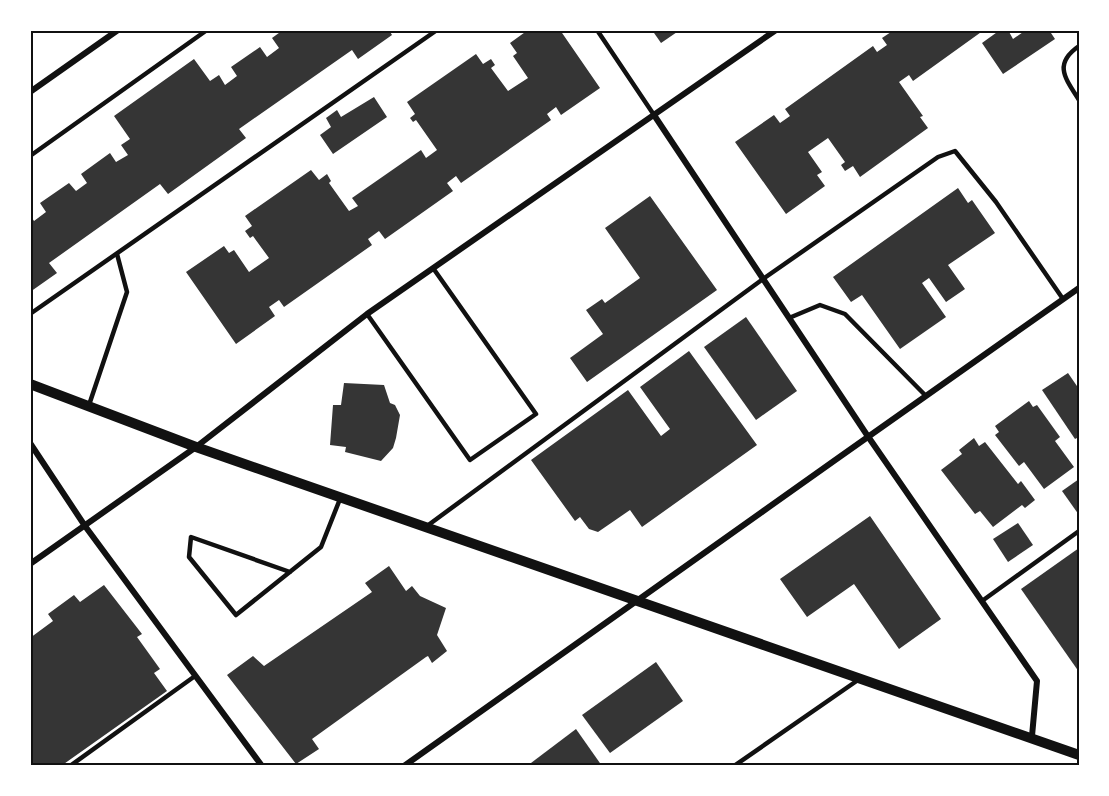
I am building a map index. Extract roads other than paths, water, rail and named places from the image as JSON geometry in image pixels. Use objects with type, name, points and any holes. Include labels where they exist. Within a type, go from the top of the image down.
[{"type":"street","points":[[30,92],[118,30]]},
{"type":"street","points":[[30,564],[196,447],[367,314],[776,30]]},
{"type":"street","points":[[654,115],[867,435],[1037,681],[1032,736]]},
{"type":"street","points":[[404,766],[638,601],[867,435],[1079,288]]},
{"type":"street","points":[[30,384],[196,447],[860,679],[1032,736],[1079,755]]},
{"type":"street","points":[[30,443],[85,526],[262,766]]},
{"type":"lane","points":[[30,156],[207,30]]},
{"type":"lane","points":[[30,314],[437,30]]},
{"type":"lane","points":[[597,30],[654,115]]},
{"type":"lane","points":[[1079,46],[1064,61],[1063,76],[1079,100]]},
{"type":"lane","points":[[427,526],[763,279],[938,157],[955,151],[996,202],[1064,299]]},
{"type":"lane","points":[[89,405],[127,292],[117,254]]},
{"type":"lane","points":[[367,314],[470,460],[508,434],[536,414],[433,268]]},
{"type":"lane","points":[[789,318],[820,305],[845,314],[925,394]]},
{"type":"lane","points":[[290,572],[191,537],[189,557],[236,615],[290,572],[321,547],[341,497]]},
{"type":"lane","points":[[982,601],[1079,531]]},
{"type":"lane","points":[[70,766],[195,676]]},
{"type":"lane","points":[[734,766],[860,679]]}]
